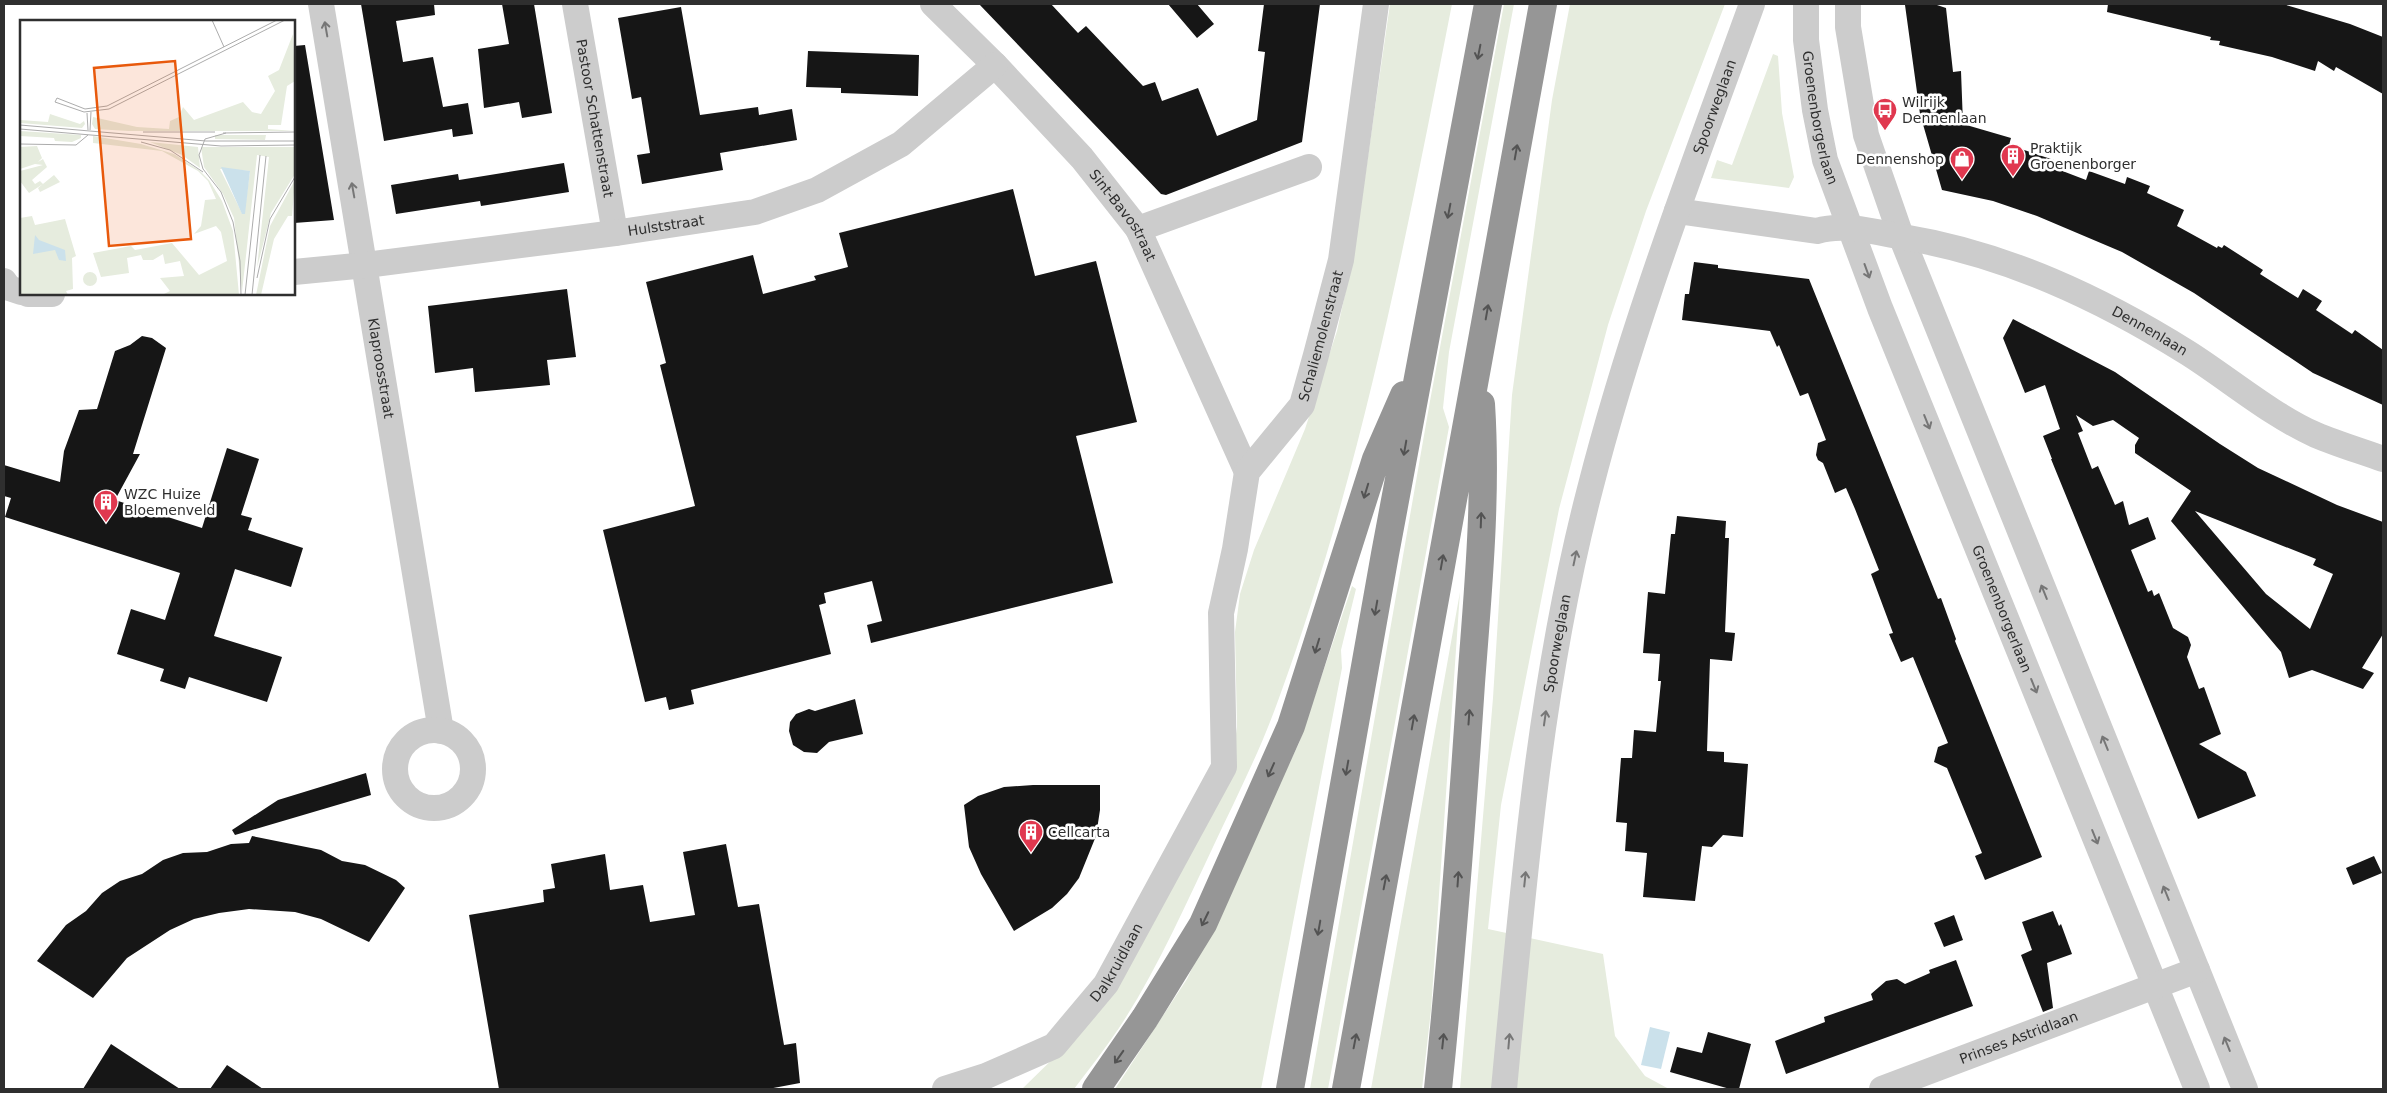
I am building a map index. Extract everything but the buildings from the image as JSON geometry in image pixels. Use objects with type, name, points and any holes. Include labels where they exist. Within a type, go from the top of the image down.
[{"type":"highway","points":[[1290,1089],[1423,349],[1488,4]]},
{"type":"highway","points":[[1346,1089],[1543,4]]},
{"type":"highway","points":[[1096,1089],[1145,1018],[1204,924],[1290,726],[1376,459],[1423,349]]},
{"type":"highway","points":[[1438,1089],[1455,926],[1480,548],[1484,446],[1478,360]]},
{"type":"street","name":"Klaproosstraat","points":[[321,4],[366,265],[441,731]]},
{"type":"street","name":"Pastoor Schattenstraat","points":[[575,4],[615,233]]},
{"type":"street","name":"Sint-Bavostraat","points":[[933,4],[995,65],[1082,158],[1138,228],[1247,472]]},
{"type":"street","name":"Schaliemolenstraat","points":[[1247,472],[1302,405],[1316,355],[1341,260],[1376,4]]},
{"type":"street","name":"Spoorweglaan","points":[[1504,1089],[1529,836],[1551,670],[1589,491],[1634,333],[1752,4]]},
{"type":"street","name":"Groenenborgerlaan","points":[[1806,4],[1808,49],[1815,110],[1825,160],[1852,228],[1880,308],[2197,1089]]},
{"type":"street","points":[[1848,4],[1848,27],[1866,135],[1900,236],[2245,1089]]},
{"type":"street","name":"Hulststraat","points":[[295,272],[366,265],[615,233],[755,212],[817,190],[901,144],[995,65]]},
{"type":"street","points":[[1138,228],[1309,167]]},
{"type":"street","points":[[1677,211],[1817,231],[1825,228],[1852,228],[1900,236]]},
{"type":"street","name":"Dennenlaan","points":[[1900,236],[1971,251],[2043,276],[2118,311],[2315,434],[2383,459]]},
{"type":"street","points":[[4,280],[8,288],[20,292]]},
{"type":"street","name":"Dalkruidlaan","points":[[945,1089],[986,1076],[1054,1046],[1106,984],[1224,767],[1221,614],[1235,549],[1247,472]]},
{"type":"street","points":[[2155,986],[2197,970]]},
{"type":"street","name":"Prinses Astridlaan","points":[[1882,1089],[2155,986]]},
{"type":"shaded area","points":[[1390,4],[1452,4],[1399,267],[1379,355],[1358,442],[1308,613],[1279,698],[1256,755],[1169,939],[1132,1007],[1108,1044],[1074,1089],[1022,1089],[1069,1043],[1233,755],[1237,727],[1235,632],[1240,594],[1254,550],[1305,429],[1337,331],[1354,253]]},
{"type":"shaded area","points":[[1504,4],[1514,4],[1449,352],[1443,408],[1449,427],[1328,1089],[1310,1089],[1430,401]]},
{"type":"shaded area","points":[[1570,4],[1725,4],[1646,211],[1608,325],[1559,509],[1501,805],[1488,929],[1603,954],[1615,1036],[1645,1076],[1669,1089],[1460,1089],[1493,698],[1512,395],[1552,100]]},
{"type":"shaded area","points":[[1773,54],[1778,56],[1782,113],[1794,177],[1789,188],[1711,178],[1717,160],[1732,165]]},
{"type":"shaded area","points":[[1352,586],[1356,589],[1341,650],[1342,668],[1261,1089],[1115,1089],[1187,979],[1299,743]]},
{"type":"shaded area","points":[[1460,592],[1431,1010],[1422,1089],[1371,1089]]},
{"type":"water","points":[[1650,1027],[1670,1032],[1661,1069],[1641,1065]]},
{"type":"place","name":"Wilrijk Dennenlaan","points":[[1885,131]]},
{"type":"place","name":"Praktijk Groenenborger","points":[[2013,177]]},
{"type":"place","name":"Dennenshop","points":[[1962,180]]},
{"type":"place","name":"WZC Huize Bloemenveld","points":[[106,523]]},
{"type":"place","name":"Cellcarta","points":[[1031,853]]}]
